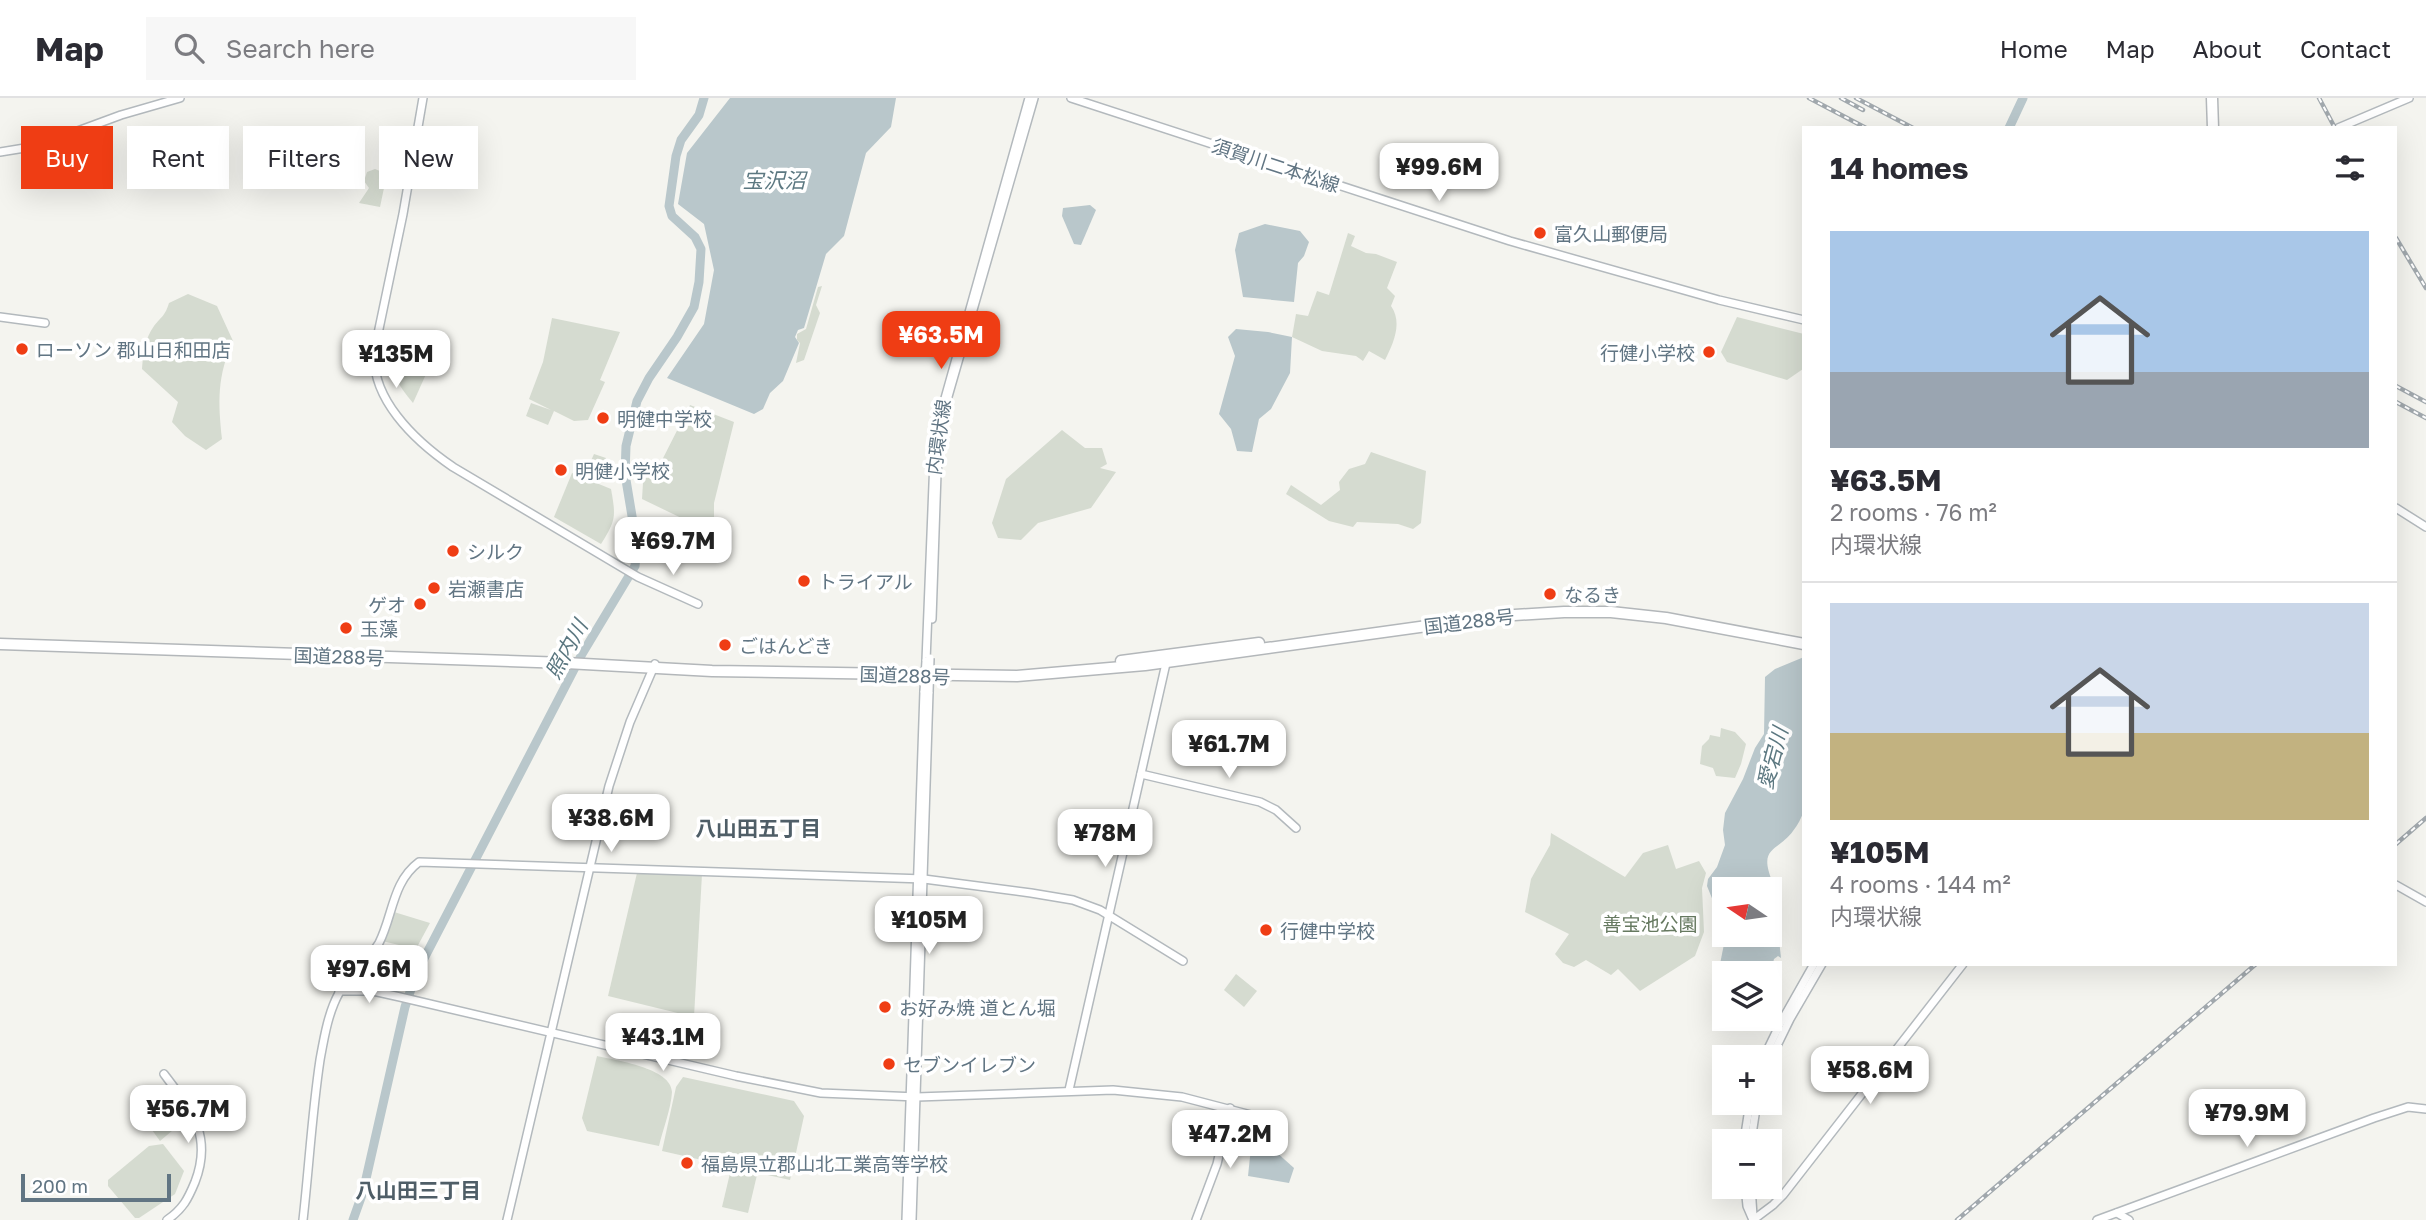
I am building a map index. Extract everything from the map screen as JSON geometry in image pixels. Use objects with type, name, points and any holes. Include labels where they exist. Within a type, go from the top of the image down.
[{"type":"highway","points":[[2212,98],[2213,126]]},
{"type":"highway","name":"国道288号","points":[[0,643],[654,666],[969,673],[1078,667],[1167,658],[1505,612],[1572,607],[1646,611],[1802,642]]},
{"type":"street","points":[[0,152],[37,146],[121,115],[180,98]]},
{"type":"street","points":[[423,98],[403,214],[375,348],[373,362],[377,384],[429,450],[635,576],[698,604]]},
{"type":"street","name":"内環状線","points":[[928,659],[932,471],[936,424],[1029,98]]},
{"type":"street","name":"内環状線","points":[[928,659],[942,418],[1034,98]]},
{"type":"street","name":"須賀川二本松線","points":[[1072,98],[1510,241],[1719,300],[1802,320]]},
{"type":"street","points":[[2343,126],[2409,98]]},
{"type":"street","points":[[0,317],[45,323]]},
{"type":"street","points":[[2397,509],[2426,527]]},
{"type":"street","points":[[1069,1090],[1167,658]]},
{"type":"street","points":[[912,1220],[913,1097],[928,659]]},
{"type":"street","points":[[507,1220],[617,762],[654,666]]},
{"type":"street","points":[[1141,774],[1260,802],[1276,810],[1296,828]]},
{"type":"street","points":[[303,1220],[314,1098],[325,1035],[339,991],[378,944],[400,885],[419,862],[920,879],[1048,895],[1082,903],[1109,914],[1183,961]]},
{"type":"street","points":[[2397,888],[2426,904]]},
{"type":"street","points":[[1770,1045],[1813,966]]},
{"type":"street","points":[[1777,1045],[1821,966]]},
{"type":"street","points":[[1753,1220],[1783,1195],[1961,966]]},
{"type":"street","points":[[339,991],[373,991],[400,996],[823,1094],[913,1097],[1069,1090],[1152,1092],[1251,1115]]},
{"type":"street","points":[[164,1074],[197,1122],[202,1148],[200,1166],[190,1197],[179,1211],[167,1220]]},
{"type":"street","points":[[906,1220],[913,1097]]},
{"type":"street","points":[[2097,1220],[2374,1118],[2408,1107],[2426,1109]]},
{"type":"street","points":[[1196,1220],[1217,1164],[1230,1108]]},
{"type":"street","points":[[1746,1199],[1753,1220]]},
{"type":"street","points":[[1752,1199],[1753,1220]]},
{"type":"street","points":[[2117,1213],[2129,1220]]},
{"type":"green space","points":[[379,171],[379,189],[384,189],[380,207],[359,203],[369,188],[365,182],[367,172]]},
{"type":"green space","points":[[1348,233],[1355,236],[1351,246],[1397,262],[1387,288],[1395,296],[1391,306],[1395,313],[1396,326],[1394,340],[1385,360],[1369,351],[1363,361],[1356,356],[1322,351],[1292,337],[1296,314],[1308,316],[1317,291],[1329,295]]},
{"type":"green space","points":[[822,286],[816,305],[820,313],[804,360],[796,363],[800,343],[797,334],[806,329],[818,287]]},
{"type":"green space","points":[[188,294],[217,306],[233,341],[221,378],[222,439],[206,450],[185,436],[172,422],[178,402],[142,369],[145,347],[151,331],[169,303]]},
{"type":"green space","points":[[1737,317],[1802,333],[1802,370],[1787,380],[1727,362],[1721,352]]},
{"type":"green space","points":[[552,318],[620,332],[600,380],[605,382],[588,420],[574,421],[554,411],[548,425],[526,416],[531,403],[551,410],[529,399],[543,362]]},
{"type":"green space","points":[[396,343],[436,352],[413,403],[402,389],[394,369]]},
{"type":"green space","points":[[690,405],[734,422],[714,503],[714,528],[700,527],[642,499],[644,467],[656,472]]},
{"type":"green space","points":[[1062,430],[1085,448],[1102,448],[1107,464],[1100,468],[1116,472],[1091,508],[1038,523],[1021,540],[998,538],[992,523],[1006,479]]},
{"type":"green space","points":[[1371,452],[1426,471],[1421,523],[1413,529],[1398,524],[1357,522],[1353,527],[1329,521],[1286,494],[1291,485],[1321,505],[1340,490],[1339,482],[1349,469],[1365,464]]},
{"type":"green space","points":[[594,454],[606,458],[596,482],[584,476]]},
{"type":"green space","points":[[572,473],[611,489],[614,518],[601,544],[554,517]]},
{"type":"green space","points":[[1721,728],[1735,732],[1746,744],[1735,778],[1716,776],[1713,768],[1700,764],[1702,746],[1710,735],[1720,737]]},
{"type":"green space","name":"善宝池公園","points":[[1551,833],[1625,877],[1643,853],[1668,845],[1676,869],[1699,861],[1706,873],[1702,888],[1704,932],[1695,956],[1640,991],[1618,969],[1611,975],[1586,960],[1574,967],[1563,963],[1555,954],[1569,934],[1525,912],[1531,879],[1550,845]]},
{"type":"green space","points":[[637,873],[702,874],[694,1017],[608,996]]},
{"type":"green space","points":[[391,913],[430,923],[416,949],[382,941]]},
{"type":"green space","points":[[1236,974],[1257,991],[1244,1007],[1224,990]]},
{"type":"green space","points":[[597,1056],[641,1066],[663,1077],[669,1084],[672,1092],[669,1112],[659,1146],[587,1131],[582,1118]]},
{"type":"green space","points":[[683,1077],[794,1101],[804,1116],[790,1180],[662,1151],[676,1087]]},
{"type":"green space","points":[[171,1115],[179,1125],[160,1141],[152,1130]]},
{"type":"green space","points":[[163,1144],[184,1171],[175,1194],[135,1218],[108,1186],[108,1180],[149,1146]]},
{"type":"green space","points":[[731,1169],[757,1175],[748,1213],[722,1207]]},
{"type":"water","name":"宝沢沼","points":[[730,98],[896,98],[891,127],[866,153],[844,236],[826,254],[804,328],[798,330],[795,337],[799,343],[783,381],[770,393],[763,409],[754,414],[667,378],[704,324],[714,270],[704,224],[678,204],[687,153]]},
{"type":"water","points":[[1090,205],[1096,210],[1081,245],[1074,244],[1062,216],[1063,208]]},
{"type":"water","points":[[1265,224],[1300,231],[1309,242],[1298,263],[1294,302],[1243,297],[1235,250],[1239,233]]},
{"type":"water","points":[[1236,329],[1292,337],[1290,373],[1271,409],[1259,419],[1252,452],[1237,451],[1231,429],[1219,414],[1235,356],[1228,337]]},
{"type":"water","points":[[1802,658],[1802,815],[1793,831],[1768,856],[1771,877],[1712,877],[1712,898],[1707,886],[1708,879],[1717,867],[1725,845],[1725,813],[1764,734],[1765,677],[1775,669]]},
{"type":"water","points":[[1723,947],[1780,947],[1781,958],[1778,956],[1774,961],[1721,961]]},
{"type":"water","points":[[1256,1134],[1294,1168],[1289,1183],[1248,1176],[1252,1138]]},
{"type":"waterway","name":"照内川","points":[[353,1220],[363,1192],[405,1007],[416,974],[582,654],[635,566],[637,546],[625,474],[626,446],[637,401],[694,307],[701,249],[695,237],[672,216],[669,206],[681,140],[699,115],[704,98]]},
{"type":"waterway","name":"愛宕川","points":[[2010,126],[2023,98]]},
{"type":"railway","points":[[1809,98],[1862,126]]},
{"type":"railway","points":[[1841,98],[1863,110]]},
{"type":"railway","points":[[1856,98],[1909,126]]},
{"type":"railway","points":[[2319,98],[2334,126]]},
{"type":"railway","points":[[2397,240],[2426,288]]},
{"type":"railway","points":[[2397,387],[2426,402]]},
{"type":"railway","points":[[2397,403],[2426,418]]},
{"type":"railway","points":[[2397,843],[2426,818]]},
{"type":"railway","points":[[1957,1220],[2254,966]]},
{"type":"place","name":"富久山郵便局","points":[[1540,233]]},
{"type":"place","name":"ローソン 郡山日和田店","points":[[22,349]]},
{"type":"place","name":"行健小学校","points":[[1709,352]]},
{"type":"place","name":"明健中学校","points":[[603,418]]},
{"type":"place","name":"明健小学校","points":[[561,470]]},
{"type":"place","name":"シルク","points":[[453,551]]},
{"type":"place","name":"トライアル","points":[[804,581]]},
{"type":"place","name":"岩瀬書店","points":[[434,588]]},
{"type":"place","name":"なるき","points":[[1550,594]]},
{"type":"place","name":"ゲオ","points":[[420,604]]},
{"type":"place","name":"玉藻","points":[[346,628]]},
{"type":"place","name":"ごはんどき","points":[[725,645]]},
{"type":"place","name":"行健中学校","points":[[1266,930]]},
{"type":"place","name":"お好み焼 道とん堀","points":[[885,1007]]},
{"type":"place","name":"セブンイレブン","points":[[889,1064]]},
{"type":"place","name":"福島県立郡山北工業高等学校","points":[[687,1163]]},
{"type":"district","name":"八山田五丁目","points":[[758,828]]},
{"type":"district","name":"八山田三丁目","points":[[418,1190]]}]
